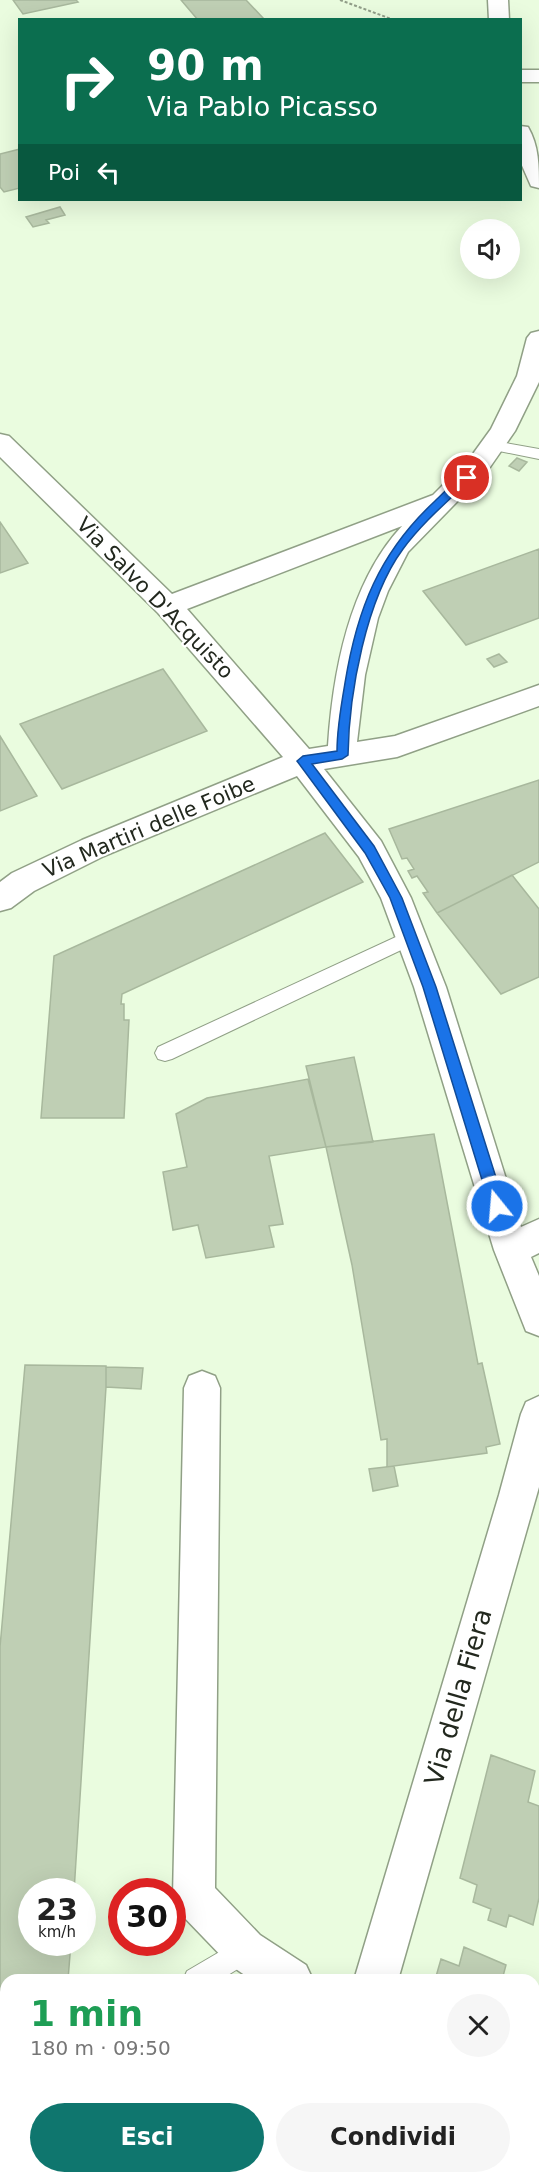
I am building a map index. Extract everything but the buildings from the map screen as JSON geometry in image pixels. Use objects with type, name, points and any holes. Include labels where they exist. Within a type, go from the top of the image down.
[{"type":"street","points":[[498,0],[500,18]]},
{"type":"street","points":[[522,76],[539,76]]},
{"type":"street","points":[[522,137],[539,181]]},
{"type":"street","points":[[342,755],[343,731],[354,664],[367,612],[380,580],[398,548],[421,520],[467,478],[494,446],[524,387],[539,339]]},
{"type":"street","name":"Via Salvo D'Acquisto","points":[[0,442],[168,606],[303,761],[370,849],[396,898],[525,1243],[539,1319]]},
{"type":"street","points":[[168,606],[443,500]]},
{"type":"street","name":"Via Martiri delle Foibe","points":[[0,899],[23,882],[93,848],[303,761],[397,746],[539,695]]},
{"type":"street","points":[[202,1388],[194,1897],[244,1950],[282,1974]]},
{"type":"street","name":"Via della Fiera","points":[[378,1974],[518,1495],[539,1414]]},
{"type":"lane","points":[[494,446],[539,454]]},
{"type":"lane","points":[[165,1053],[411,937]]},
{"type":"lane","points":[[206,1974],[244,1950]]},
{"type":"path","points":[[340,0],[389,18]]},
{"type":"route","points":[[467,478],[421,520],[398,548],[380,580],[367,612],[356,653],[343,731],[342,755],[303,761],[370,849],[396,898],[430,987],[497,1206]]}]
